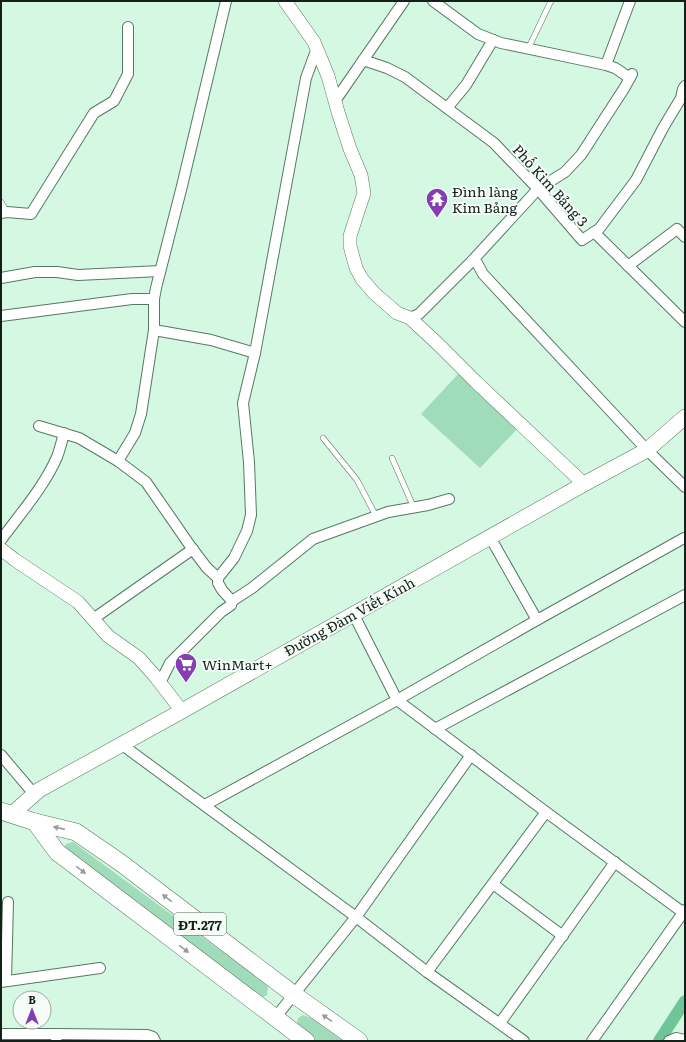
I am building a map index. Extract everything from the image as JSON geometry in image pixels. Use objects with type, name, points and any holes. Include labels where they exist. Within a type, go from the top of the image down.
[{"type":"main road","name":"Đường Đàm Viết Kính","points":[[7,812],[39,790],[182,711],[353,613],[647,450],[685,417]]},
{"type":"main road","name":"ĐT.277","points":[[7,812],[35,822],[76,832],[121,863],[293,994],[359,1041]]},
{"type":"main road","name":"ĐT.277","points":[[35,822],[57,852],[306,1041]]},
{"type":"street","points":[[118,461],[135,433],[140,414],[154,330],[154,299],[226,1]]},
{"type":"street","points":[[285,1],[317,48],[328,76],[350,149],[363,183],[363,198],[350,236],[350,246],[356,268],[362,279],[374,293],[397,313],[410,318],[584,484]]},
{"type":"street","points":[[335,101],[404,1]]},
{"type":"street","points":[[410,318],[419,314],[472,261],[538,189],[564,172],[581,155],[631,76],[606,65],[528,49],[493,40],[478,34],[433,1]]},
{"type":"street","points":[[606,65],[630,1]]},
{"type":"street","points":[[4,213],[31,214],[94,113],[114,101],[128,74],[128,26]]},
{"type":"street","points":[[447,108],[466,85],[493,40]]},
{"type":"street","points":[[218,578],[234,558],[247,531],[252,515],[249,462],[243,403],[254,353],[306,78],[317,48]]},
{"type":"street","name":"Phố Kim Bảng 3","points":[[363,60],[387,68],[406,77],[494,143],[538,189],[582,240],[599,229],[636,180],[684,93]]},
{"type":"street","points":[[628,266],[678,230],[685,237]]},
{"type":"street","points":[[594,232],[685,322]]},
{"type":"street","points":[[472,261],[477,264],[483,274],[647,450],[684,486]]},
{"type":"street","points":[[1,278],[35,272],[57,272],[78,275],[160,271]]},
{"type":"street","points":[[1,316],[132,299],[154,299]]},
{"type":"street","points":[[154,330],[211,340],[254,353]]},
{"type":"street","points":[[39,426],[79,438],[118,461],[146,482],[192,549],[207,568],[218,578],[218,583],[222,590],[232,601]]},
{"type":"street","points":[[1,540],[50,470],[57,456],[64,433]]},
{"type":"street","points":[[160,683],[170,663],[221,612],[231,605],[232,601],[252,588],[313,539],[388,512],[428,505],[449,498]]},
{"type":"street","points":[[490,537],[536,620]]},
{"type":"street","points":[[204,805],[397,700],[536,620],[685,538]]},
{"type":"street","points":[[1,549],[78,602],[108,636],[139,658],[182,711]]},
{"type":"street","points":[[93,619],[192,549]]},
{"type":"street","points":[[435,729],[685,595]]},
{"type":"street","points":[[353,613],[397,700],[546,812],[685,913],[592,1041]]},
{"type":"street","points":[[121,744],[356,917],[427,972],[524,1041]]},
{"type":"street","points":[[1,755],[34,794]]},
{"type":"street","points":[[275,1018],[356,917],[471,755]]},
{"type":"street","points":[[427,972],[546,812]]},
{"type":"street","points":[[500,1024],[614,862]]},
{"type":"street","points":[[493,884],[562,936]]},
{"type":"street","points":[[8,902],[4,982],[100,968]]},
{"type":"street","points":[[1,1034],[56,1037],[147,1035],[153,1037],[155,1041]]},
{"type":"street","points":[[669,1041],[676,1038],[685,1040]]},
{"type":"lane","points":[[528,49],[551,1]]},
{"type":"lane","points":[[1,202],[4,213]]},
{"type":"lane","points":[[323,438],[357,480],[376,516]]},
{"type":"lane","points":[[392,458],[414,508]]},
{"type":"green space","points":[[460,372],[519,427],[480,468],[421,414]]},
{"type":"green space","points":[[73,842],[266,984],[268,987],[267,995],[263,997],[260,996],[64,849],[66,844]]},
{"type":"green space","points":[[303,1015],[311,1018],[343,1041],[317,1041],[297,1025],[298,1018]]},
{"type":"waterway","points":[[659,1041],[685,1001]]},
{"type":"place","name":"Đình làng Kim Bảng","points":[[437,218]]},
{"type":"place","name":"WinMart+","points":[[186,684]]}]
